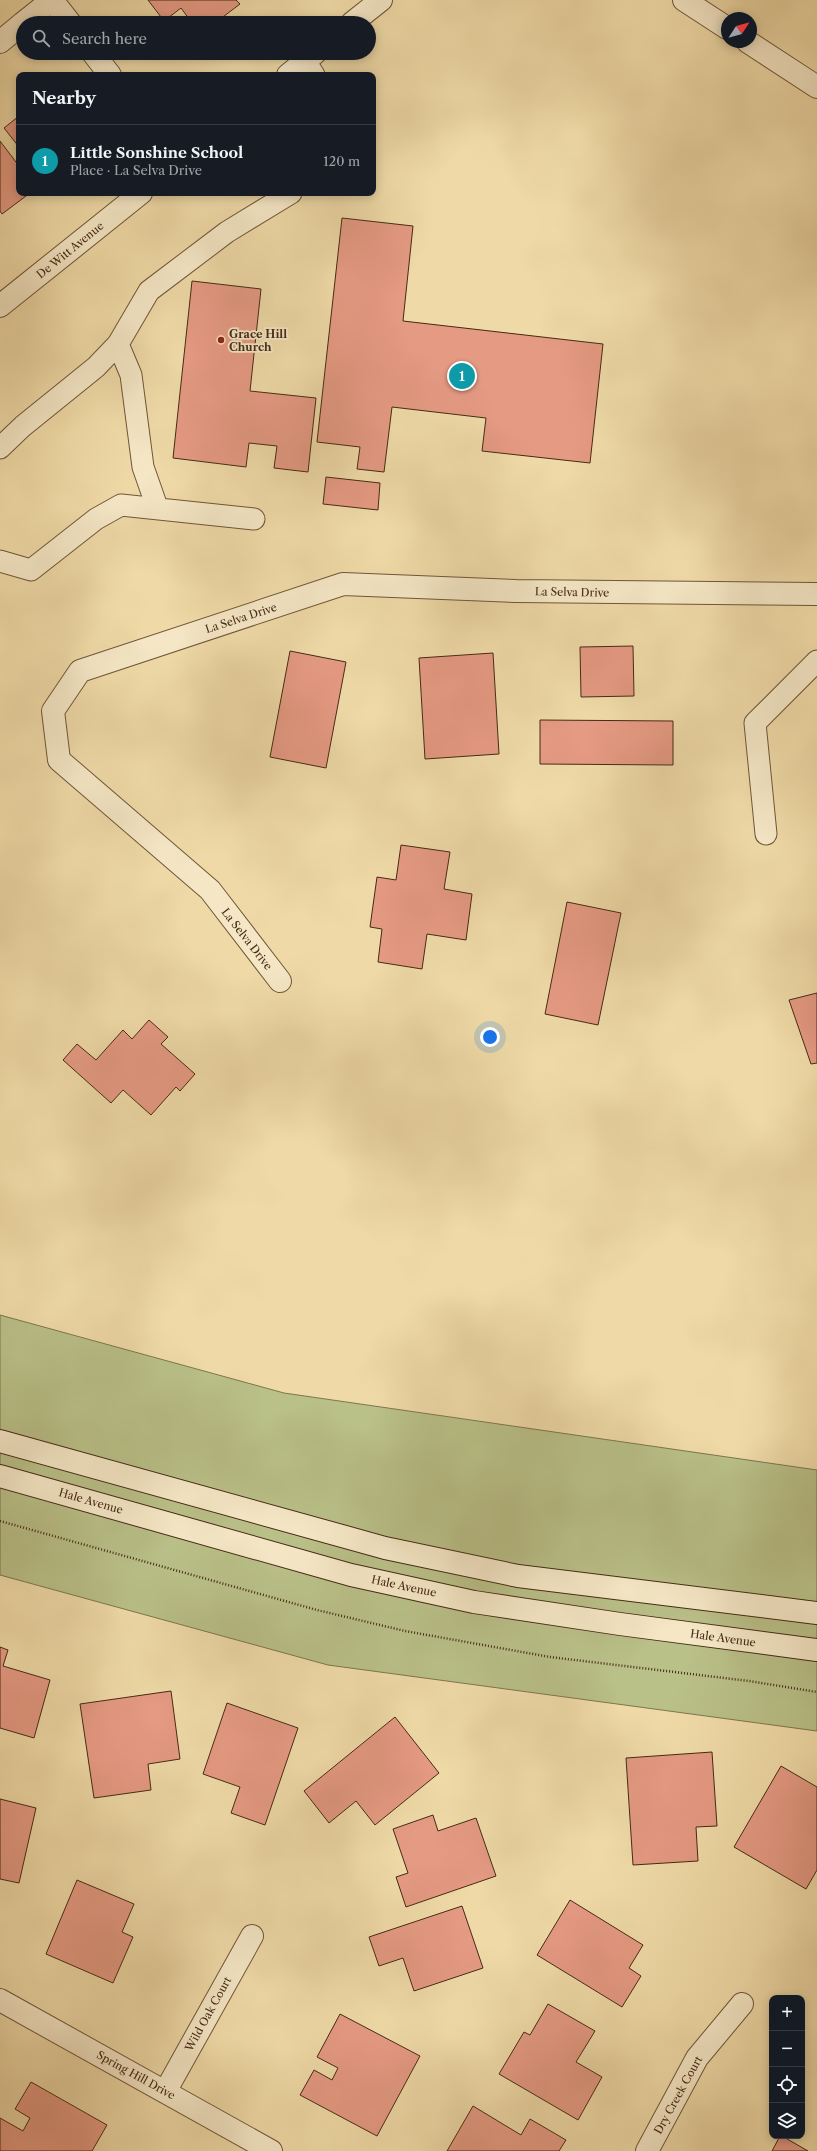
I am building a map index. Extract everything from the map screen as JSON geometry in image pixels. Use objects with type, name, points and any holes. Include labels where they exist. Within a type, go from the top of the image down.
[{"type":"street","points":[[32,16],[52,0],[65,16]]},
{"type":"street","points":[[361,16],[381,0]]},
{"type":"street","points":[[684,0],[721,24]]},
{"type":"street","points":[[0,42],[16,29]]},
{"type":"street","points":[[757,48],[817,87]]},
{"type":"street","points":[[98,60],[108,72]]},
{"type":"street","points":[[294,72],[311,63]]},
{"type":"street","name":"De Witt Avenue","points":[[0,306],[136,196]]},
{"type":"street","name":"La Selva Drive","points":[[280,981],[210,890],[59,760],[53,711],[80,671],[343,584],[516,591],[817,594]]},
{"type":"street","points":[[0,1441],[384,1548],[496,1572],[817,1613]]},
{"type":"street","name":"Hale Avenue","points":[[0,1476],[351,1575],[474,1602],[620,1624],[817,1650]]},
{"type":"street","name":"Wild Oak Court","points":[[165,2092],[252,1936]]},
{"type":"street","name":"Spring Hill Drive","points":[[0,2000],[271,2151]]},
{"type":"street","name":"Dry Creek Court","points":[[647,2151],[697,2058],[742,2004]]},
{"type":"lane","points":[[0,448],[23,426],[96,367],[118,344],[149,291],[227,232],[286,196]]},
{"type":"lane","points":[[118,344],[132,375],[143,467],[157,507]]},
{"type":"lane","points":[[0,561],[31,570],[96,519],[121,505],[157,507],[254,519]]},
{"type":"lane","points":[[766,834],[755,723],[817,661]]},
{"type":"path","points":[[0,1520],[280,1600],[405,1631],[550,1657],[749,1681],[817,1692]]},
{"type":"green space","points":[[0,1315],[284,1393],[817,1470],[817,1731],[328,1665],[0,1575]]},
{"type":"building","points":[[148,0],[236,0],[240,4],[224,16],[187,16],[181,8],[171,16],[160,16]]},
{"type":"building","points":[[16,118],[16,143],[4,128]]},
{"type":"building","points":[[0,141],[16,162],[16,196],[26,196],[2,214],[0,211]]},
{"type":"building","points":[[342,218],[413,226],[403,321],[603,344],[590,463],[482,451],[486,418],[392,407],[384,472],[357,469],[360,447],[317,442]]},
{"type":"building","name":"Grace Hill Church","points":[[192,281],[261,289],[250,391],[316,398],[308,472],[274,468],[277,446],[249,443],[246,467],[173,458]]},
{"type":"building","points":[[326,477],[380,483],[378,510],[323,504]]},
{"type":"building","points":[[633,646],[634,696],[581,697],[580,647]]},
{"type":"building","points":[[290,651],[346,662],[326,768],[270,757]]},
{"type":"building","points":[[493,653],[499,754],[425,759],[419,658]]},
{"type":"building","points":[[540,720],[673,721],[673,765],[540,764]]},
{"type":"building","points":[[401,845],[450,852],[444,889],[472,894],[466,940],[427,934],[422,969],[378,962],[382,929],[370,927],[377,877],[396,880]]},
{"type":"building","points":[[567,902],[621,913],[598,1025],[545,1014]]},
{"type":"building","points":[[817,993],[817,1063],[811,1064],[789,1000]]},
{"type":"building","points":[[149,1020],[168,1037],[161,1044],[195,1074],[180,1091],[176,1087],[151,1115],[123,1090],[111,1103],[63,1060],[77,1044],[96,1060],[123,1030],[132,1039]]},
{"type":"building","points":[[0,1647],[8,1650],[3,1666],[50,1680],[34,1738],[0,1728]]},
{"type":"building","points":[[171,1691],[180,1759],[148,1764],[151,1790],[94,1798],[80,1704]]},
{"type":"building","points":[[227,1703],[298,1728],[265,1825],[231,1813],[240,1787],[203,1774]]},
{"type":"building","points":[[395,1717],[439,1773],[375,1825],[356,1801],[329,1823],[304,1791]]},
{"type":"building","points":[[712,1752],[717,1826],[696,1827],[698,1861],[633,1865],[626,1758]]},
{"type":"building","points":[[781,1766],[817,1787],[817,1870],[806,1889],[734,1847]]},
{"type":"building","points":[[0,1799],[36,1808],[19,1883],[0,1879]]},
{"type":"building","points":[[433,1815],[438,1831],[476,1818],[496,1876],[406,1907],[396,1877],[408,1873],[393,1829]]},
{"type":"building","points":[[77,1880],[134,1904],[122,1932],[133,1937],[113,1983],[46,1954]]},
{"type":"building","points":[[570,1900],[643,1945],[629,1968],[641,1976],[622,2007],[537,1955]]},
{"type":"building","points":[[462,1906],[483,1968],[414,1991],[403,1958],[379,1966],[369,1937]]},
{"type":"building","points":[[548,2004],[595,2031],[576,2062],[602,2077],[578,2120],[499,2074],[524,2032],[530,2035]]},
{"type":"building","points":[[340,2014],[420,2056],[377,2136],[300,2095],[314,2070],[332,2080],[338,2068],[317,2057]]},
{"type":"building","points":[[31,2082],[107,2125],[92,2151],[0,2151],[0,2118],[23,2131],[30,2118],[15,2109]]},
{"type":"building","points":[[473,2106],[521,2135],[530,2119],[566,2140],[559,2151],[447,2151]]},
{"type":"building","points":[[778,2139],[787,2139],[808,2151],[772,2151]]},
{"type":"place","name":"Grace Hill Church","points":[[221,340]]},
{"type":"place","name":"Little Sonshine School","points":[[462,376]]}]
